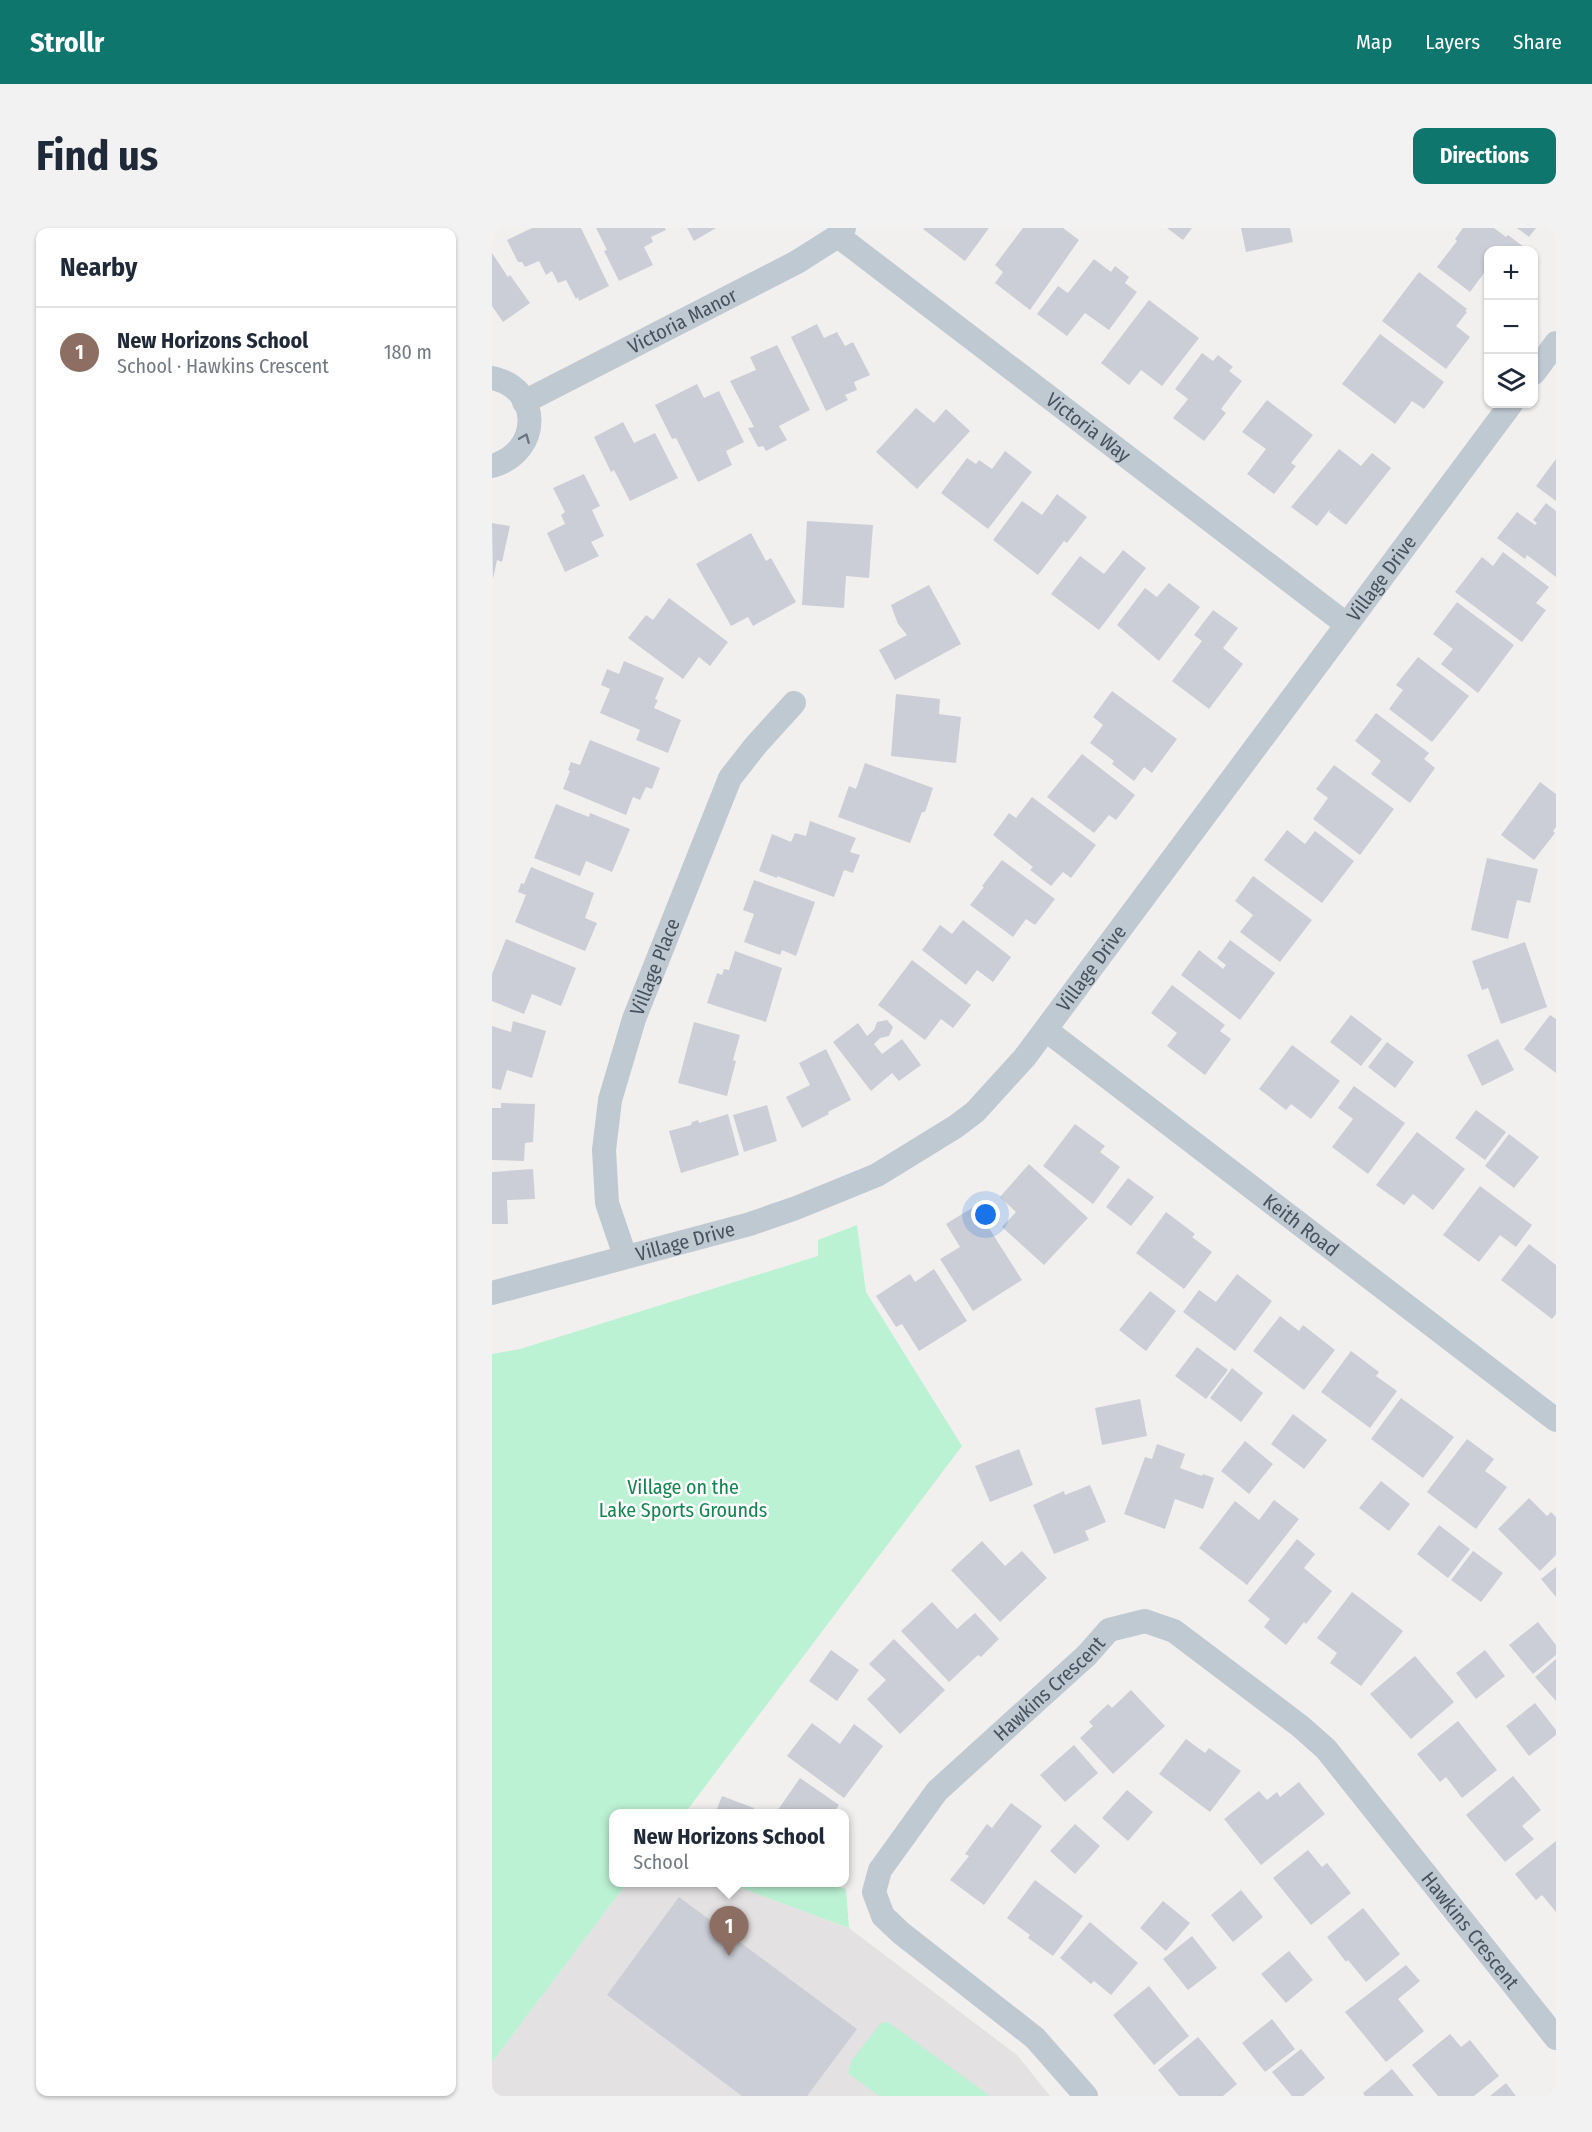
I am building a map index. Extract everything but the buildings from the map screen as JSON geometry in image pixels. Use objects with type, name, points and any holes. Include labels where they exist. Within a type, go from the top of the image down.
[{"type":"street","name":"Victoria Manor","points":[[524,402],[797,262],[841,232]]},
{"type":"street","name":"Victoria Way","points":[[841,232],[1346,624]]},
{"type":"street","points":[[1538,367],[1556,343]]},
{"type":"street","points":[[492,378],[509,384],[521,394],[528,409],[530,425],[526,440],[518,453],[505,462],[492,466]]},
{"type":"street","name":"Village Drive","points":[[492,1293],[750,1224],[796,1208],[877,1175],[955,1127],[975,1112],[1046,1030],[1508,408]]},
{"type":"street","name":"Village Place","points":[[625,1256],[607,1203],[604,1150],[610,1100],[634,1018],[730,778],[794,703]]},
{"type":"street","name":"Keith Road","points":[[1046,1030],[1556,1420]]},
{"type":"street","name":"Hawkins Crescent","points":[[1086,2096],[1035,2038],[883,1916],[874,1892],[880,1870],[936,1791],[1087,1655],[1109,1630],[1145,1621],[1174,1631],[1300,1725],[1326,1749],[1556,2038]]},
{"type":"shaded area","points":[[624,1887],[739,1887],[849,1928],[1017,2055],[1050,2096],[492,2096],[492,2062]]},
{"type":"green space","name":"Village on the Lake Sports Grounds","points":[[857,1225],[866,1292],[962,1446],[688,1809],[609,1809],[609,1887],[624,1887],[492,2062],[492,1354],[520,1349],[818,1256],[818,1240]]},
{"type":"green space","points":[[739,1887],[840,1887],[846,1889],[849,1928]]},
{"type":"green space","points":[[888,2022],[990,2096],[879,2096],[848,2073],[852,2060],[881,2023]]},
{"type":"place","name":"New Horizons School","points":[[729,1956]]}]
